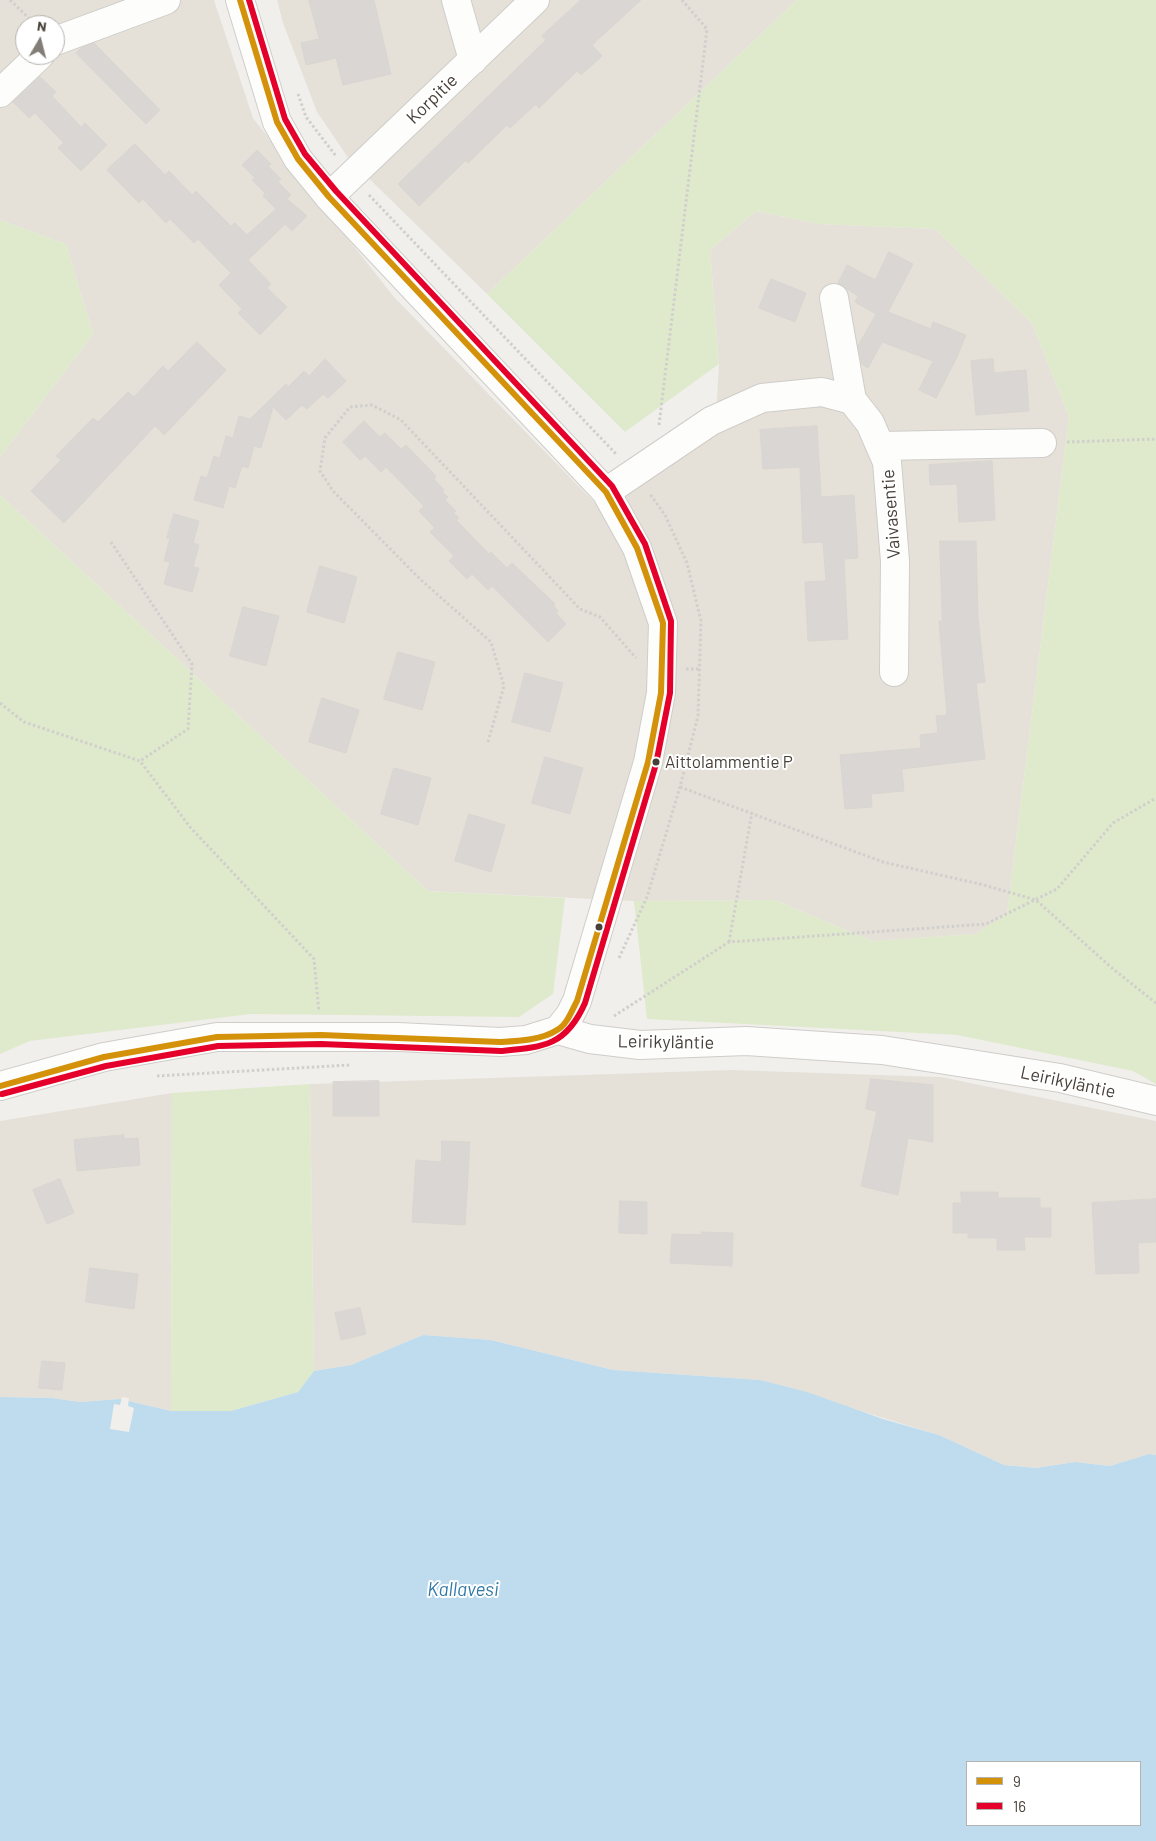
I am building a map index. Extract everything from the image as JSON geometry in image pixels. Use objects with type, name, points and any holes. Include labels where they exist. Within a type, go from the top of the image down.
[{"type":"street","points":[[65,37],[166,0]]},
{"type":"street","points":[[0,1086],[104,1056],[217,1036],[322,1036],[500,1042],[526,1040],[558,1030],[570,1015],[577,1002],[648,762],[661,693],[663,623],[637,548],[606,492],[329,197],[298,159],[276,122],[240,0]]},
{"type":"street","points":[[456,0],[473,60]]},
{"type":"street","name":"Korpitie","points":[[329,197],[535,0]]},
{"type":"street","points":[[0,93],[29,65]]},
{"type":"street","points":[[606,492],[711,421],[762,398],[822,392],[852,400],[834,298]]},
{"type":"street","name":"Vaivasentie","points":[[852,400],[870,424],[888,462],[895,561],[894,672]]},
{"type":"street","points":[[880,446],[1042,443]]},
{"type":"street","name":"Leirikyläntie","points":[[558,1030],[593,1033],[640,1045],[746,1041],[882,1050],[1060,1078],[1156,1101]]},
{"type":"path","points":[[10,0],[26,15]]},
{"type":"path","points":[[644,465],[707,29],[682,0]]},
{"type":"path","points":[[297,90],[306,117],[351,176],[644,465],[687,563],[701,621],[701,669],[698,716],[680,787],[647,896],[618,960]]},
{"type":"path","points":[[488,742],[504,686],[491,642],[420,579],[333,491],[320,471],[325,438],[350,407],[372,405],[401,420],[580,609],[600,617],[644,666],[701,669]]},
{"type":"path","points":[[1042,443],[1156,439]]},
{"type":"path","points":[[111,542],[192,664],[188,729],[140,761]]},
{"type":"path","points":[[0,703],[24,722],[140,761],[190,827],[314,959],[322,1036]]},
{"type":"path","points":[[680,787],[752,812],[883,862],[980,884],[1036,900],[1113,969],[1156,1003]]},
{"type":"path","points":[[593,1033],[729,942],[986,924],[1057,889],[1113,823],[1156,798]]},
{"type":"path","points":[[729,942],[752,812]]},
{"type":"path","points":[[150,1077],[358,1065]]},
{"type":"shaded area","points":[[0,0],[214,0],[253,118],[394,297],[597,505],[715,433],[719,364],[710,250],[756,211],[819,224],[935,229],[1032,323],[1069,417],[1007,914],[975,934],[872,941],[775,900],[634,901],[428,891],[0,495],[0,457],[93,334],[66,244],[0,220]]},
{"type":"shaded area","points":[[277,0],[797,0],[487,294],[349,159],[317,112],[283,23]]},
{"type":"shaded area","points":[[731,1070],[941,1077],[1156,1121],[1156,1455],[1149,1454],[1110,1466],[1075,1462],[1036,1468],[1004,1465],[939,1435],[760,1380],[613,1370],[491,1340],[423,1335],[351,1365],[314,1371],[310,1084]]},
{"type":"shaded area","points":[[172,1093],[171,1411],[120,1399],[80,1402],[52,1398],[0,1397],[0,1121]]},
{"type":"green space","points":[[797,0],[1156,0],[1156,1084],[1133,1071],[957,1035],[647,1019],[634,901],[775,900],[872,941],[975,934],[1007,914],[1069,417],[1032,323],[935,229],[819,224],[756,211],[710,250],[719,364],[625,432],[487,294]]},
{"type":"green space","points":[[0,220],[66,244],[93,334],[0,457]]},
{"type":"green space","points":[[0,495],[428,891],[565,898],[553,994],[519,1017],[251,1014],[30,1041],[0,1054]]},
{"type":"green space","points":[[310,1084],[314,1371],[298,1392],[231,1411],[171,1411],[172,1093]]},
{"type":"water","name":"Kallavesi","points":[[423,1335],[491,1340],[613,1370],[760,1380],[807,1392],[883,1419],[939,1435],[1004,1465],[1036,1468],[1075,1462],[1110,1466],[1149,1454],[1156,1455],[1156,1841],[0,1841],[0,1397],[52,1398],[80,1402],[120,1399],[171,1411],[231,1411],[298,1392],[314,1371],[351,1365]]},
{"type":"pier","points":[[122,1397],[129,1398],[128,1406],[134,1408],[129,1432],[110,1429],[114,1404],[120,1405]]},
{"type":"building","points":[[309,0],[374,0],[391,74],[343,85],[336,58],[306,65],[301,43],[319,39]]},
{"type":"building","points":[[581,0],[641,0],[592,45],[602,56],[581,75],[577,71],[539,108],[536,104],[510,128],[507,125],[468,163],[466,160],[419,206],[398,184],[546,40],[542,36]]},
{"type":"building","points":[[94,43],[160,110],[146,124],[76,53],[81,48]]},
{"type":"building","points":[[40,77],[56,92],[52,96],[81,127],[85,123],[107,145],[81,171],[58,148],[64,143],[35,113],[29,118],[13,102]]},
{"type":"building","points":[[135,144],[165,175],[169,171],[192,195],[196,191],[231,226],[235,223],[247,235],[276,209],[263,196],[265,193],[252,180],[255,178],[242,165],[257,150],[271,164],[268,166],[281,179],[278,182],[291,195],[287,199],[307,216],[292,231],[285,224],[248,260],[271,284],[267,288],[287,307],[260,335],[238,313],[242,309],[219,285],[231,273],[198,239],[194,243],[170,219],[166,223],[143,199],[139,203],[107,170]]},
{"type":"building","points":[[889,252],[913,264],[888,312],[931,329],[933,322],[966,335],[936,398],[919,390],[933,361],[882,342],[868,368],[862,364],[858,346],[876,314],[855,302],[858,296],[838,283],[847,265],[875,280]]},
{"type":"building","points":[[771,279],[806,293],[795,322],[759,308]]},
{"type":"building","points":[[197,342],[226,370],[164,435],[155,426],[64,523],[31,491],[61,460],[56,456],[93,418],[98,422],[128,392],[134,397],[163,366],[168,371]]},
{"type":"building","points":[[325,359],[346,381],[328,398],[323,394],[307,409],[302,405],[286,420],[273,407],[261,448],[254,446],[248,468],[242,466],[235,488],[229,486],[223,508],[194,500],[201,476],[207,478],[214,456],[220,458],[226,436],[233,438],[239,416],[250,419],[286,384],[288,387],[304,371],[309,376]]},
{"type":"building","points":[[993,359],[994,373],[1026,370],[1029,411],[976,415],[971,361]]},
{"type":"building","points":[[364,421],[380,437],[385,433],[401,449],[406,445],[436,476],[434,479],[444,490],[442,492],[448,497],[445,500],[456,511],[454,513],[459,518],[456,520],[489,554],[491,552],[507,568],[512,563],[555,604],[553,605],[558,611],[556,613],[566,624],[548,642],[492,586],[488,590],[472,574],[467,579],[449,561],[454,556],[430,532],[435,528],[419,511],[424,506],[386,467],[381,472],[365,456],[360,460],[343,442]]},
{"type":"building","points":[[817,426],[821,497],[854,495],[858,558],[844,559],[848,639],[808,641],[805,582],[826,581],[823,542],[803,543],[800,467],[763,469],[760,430]]},
{"type":"building","points":[[992,461],[995,520],[959,522],[957,484],[930,485],[929,465]]},
{"type":"building","points":[[174,514],[199,521],[193,543],[199,545],[193,567],[199,568],[192,592],[164,584],[170,562],[164,561],[170,538],[167,538]]},
{"type":"building","points":[[940,541],[976,541],[978,618],[985,682],[976,683],[985,759],[902,769],[904,791],[871,794],[872,807],[845,809],[840,755],[921,748],[920,735],[938,733],[936,716],[947,715],[939,621],[942,621]]},
{"type":"building","points":[[320,566],[357,577],[344,623],[307,612]]},
{"type":"building","points":[[243,607],[279,616],[266,666],[230,656]]},
{"type":"building","points":[[398,652],[435,662],[422,710],[384,699]]},
{"type":"building","points":[[525,673],[563,683],[550,732],[512,722]]},
{"type":"building","points":[[322,698],[359,710],[346,753],[309,742]]},
{"type":"building","points":[[545,757],[583,768],[570,814],[532,803]]},
{"type":"building","points":[[394,768],[431,778],[418,825],[381,814]]},
{"type":"building","points":[[469,814],[505,825],[491,872],[455,861]]},
{"type":"building","points":[[871,1079],[933,1085],[933,1142],[908,1138],[898,1195],[861,1186],[877,1111],[866,1109]]},
{"type":"building","points":[[379,1081],[379,1116],[333,1116],[333,1082]]},
{"type":"building","points":[[124,1135],[124,1139],[138,1138],[140,1165],[77,1171],[74,1140]]},
{"type":"building","points":[[442,1141],[470,1142],[465,1225],[412,1222],[416,1160],[441,1162]]},
{"type":"building","points":[[60,1179],[74,1213],[47,1224],[33,1190]]},
{"type":"building","points":[[961,1192],[998,1192],[998,1198],[1040,1198],[1040,1208],[1051,1208],[1051,1237],[1024,1237],[1025,1250],[997,1250],[997,1238],[968,1238],[968,1233],[953,1233],[953,1203],[961,1203]]},
{"type":"building","points":[[1156,1199],[1156,1242],[1138,1243],[1139,1273],[1096,1274],[1092,1203]]},
{"type":"building","points":[[620,1201],[647,1202],[647,1234],[619,1233]]},
{"type":"building","points":[[702,1232],[733,1233],[732,1266],[670,1263],[672,1234],[701,1235]]},
{"type":"building","points":[[90,1268],[138,1274],[134,1309],[86,1302]]},
{"type":"building","points":[[360,1308],[366,1334],[341,1340],[335,1313]]},
{"type":"building","points":[[42,1361],[65,1363],[62,1390],[39,1388]]},
{"type":"transit line","name":"9","points":[[0,1086],[104,1057],[217,1037],[321,1035],[500,1042],[530,1039],[551,1033],[564,1025],[577,1001],[648,762],[661,693],[663,623],[637,548],[606,492],[329,197],[298,159],[277,122],[240,0]]},
{"type":"transit line","name":"16","points":[[2,1094],[106,1066],[218,1046],[321,1044],[501,1051],[530,1048],[552,1042],[570,1028],[585,1003],[656,764],[670,693],[671,621],[645,544],[612,486],[336,191],[305,154],[285,119],[249,0]]},
{"type":"place","name":"Aittolammentie P","points":[[656,762]]}]
